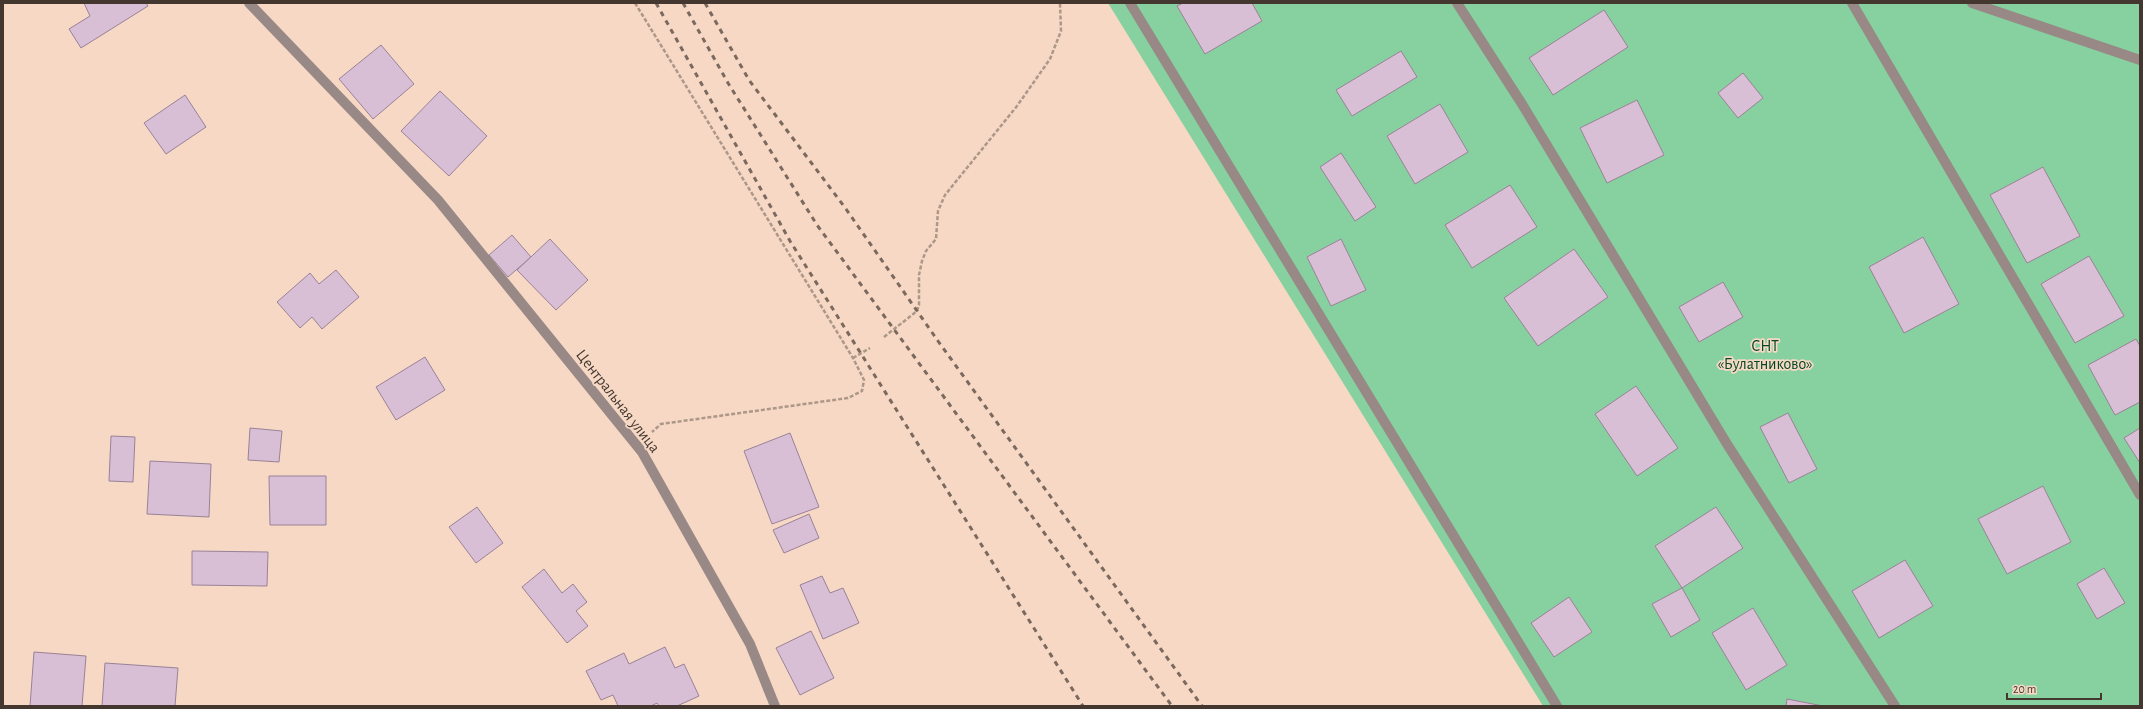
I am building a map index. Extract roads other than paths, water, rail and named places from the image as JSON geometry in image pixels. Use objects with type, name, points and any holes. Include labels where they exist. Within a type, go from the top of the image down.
[{"type":"street","name":"Центральная улица","points":[[249,3],[438,200],[642,452],[750,644],[775,706]]},
{"type":"street","points":[[1130,3],[1557,706]]},
{"type":"street","points":[[1457,3],[1526,111],[1727,444],[1895,706]]},
{"type":"street","points":[[1852,3],[2140,495]]},
{"type":"street","points":[[1972,3],[2140,60]]},
{"type":"railway","points":[[656,3],[790,241],[1083,706]]},
{"type":"railway","points":[[683,3],[728,83],[817,225],[1172,706]]},
{"type":"railway","points":[[705,3],[749,80],[846,209],[938,341],[1202,706]]},
{"type":"park label","name":"СНТ «Булатниково»","points":[[1765,355]]}]
